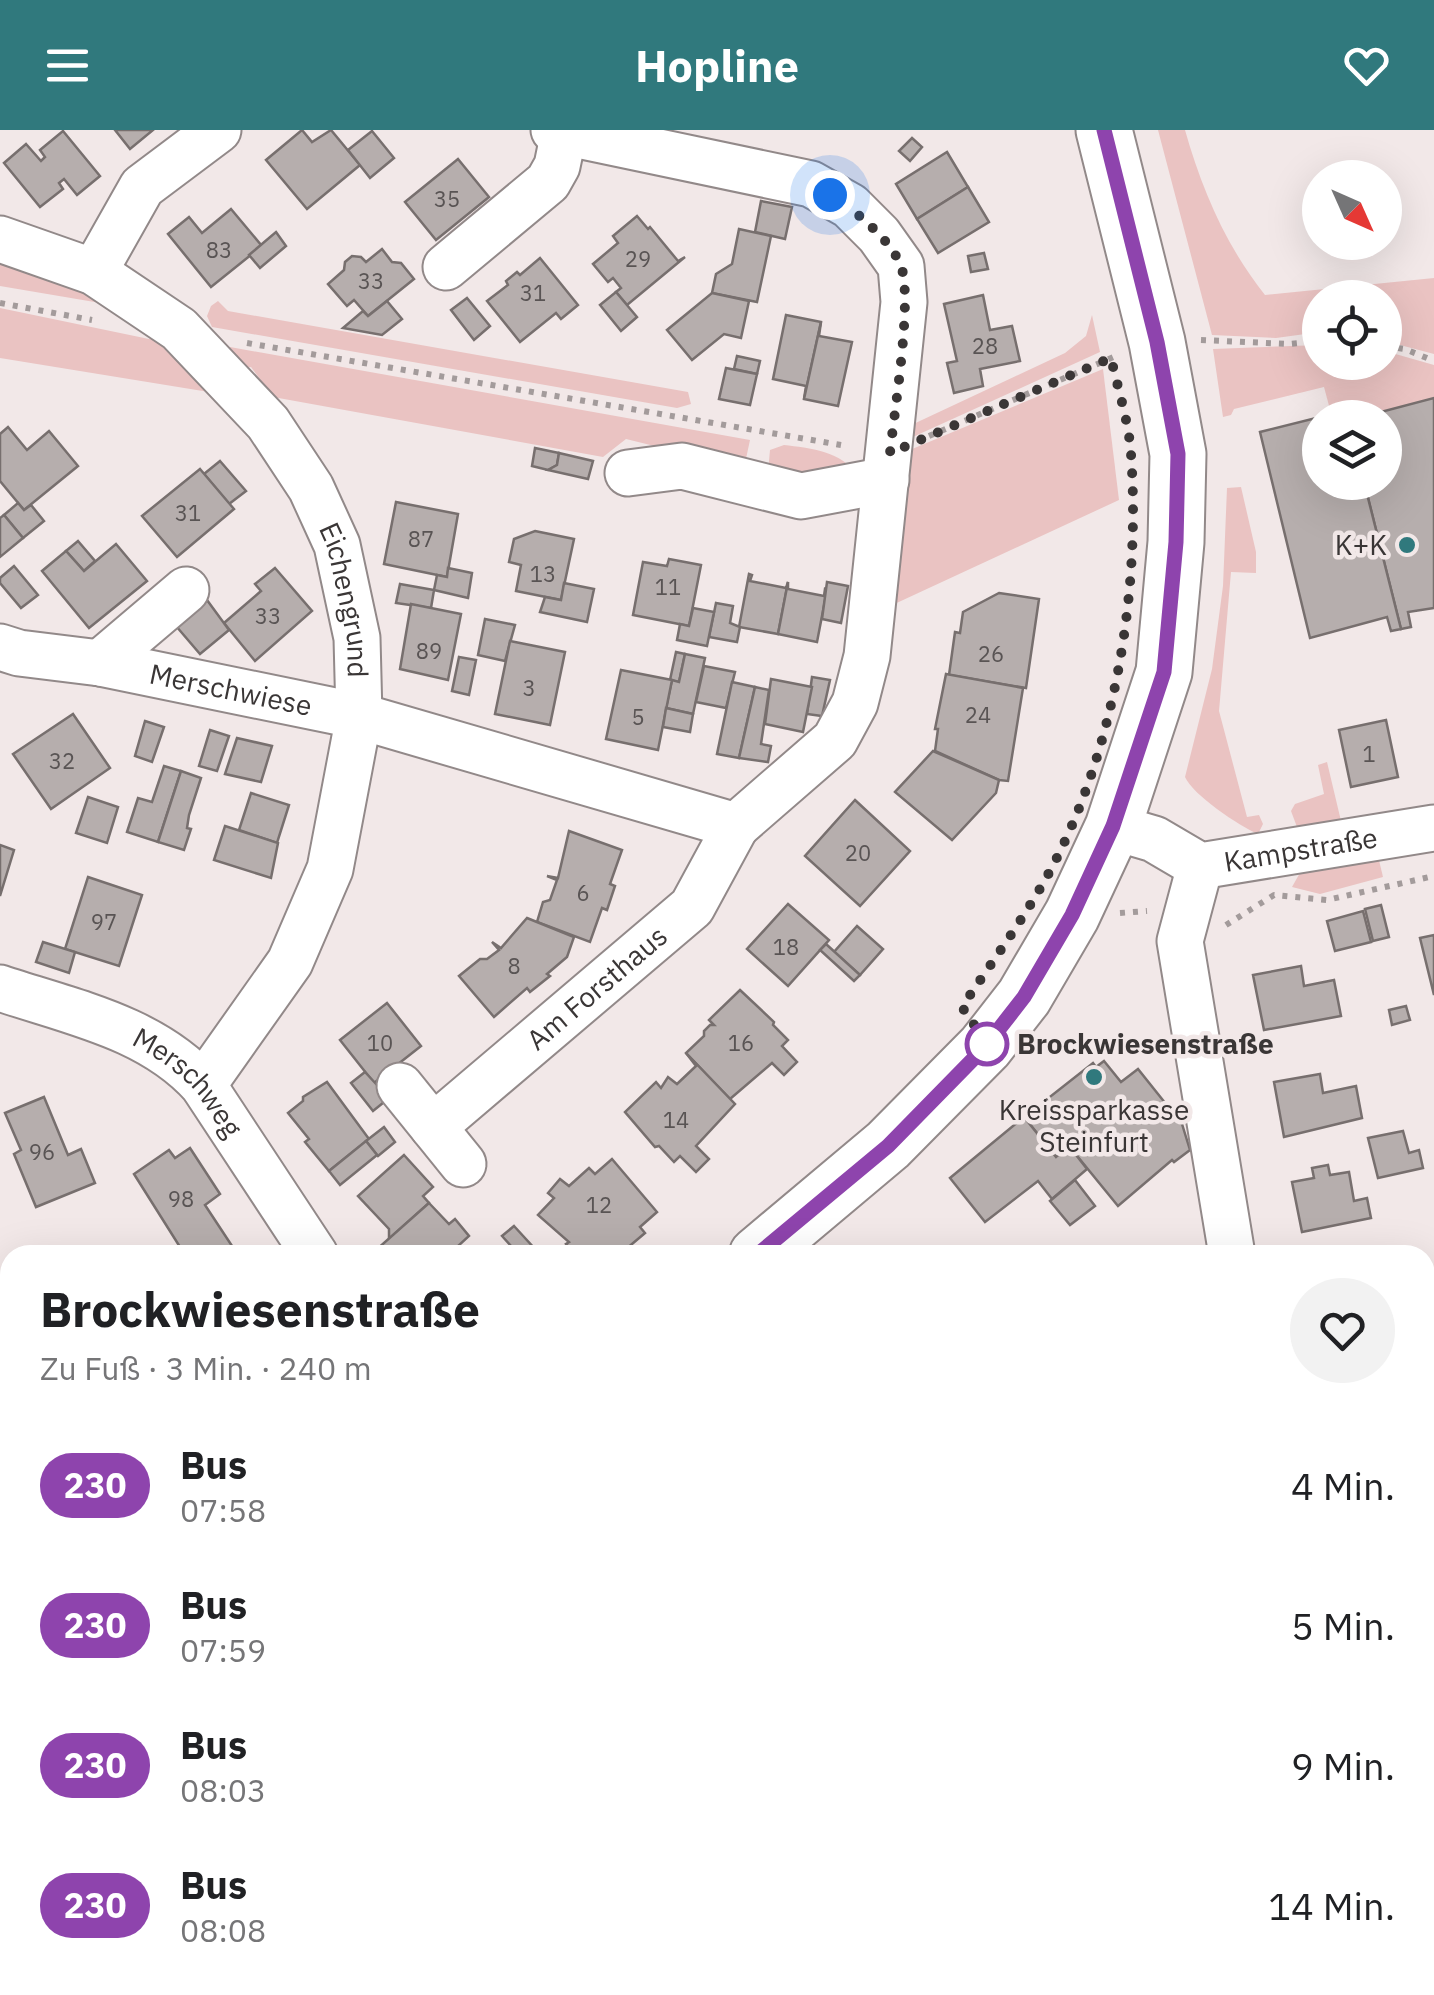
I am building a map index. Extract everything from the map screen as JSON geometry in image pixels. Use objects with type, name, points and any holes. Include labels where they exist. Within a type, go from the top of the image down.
[{"type":"main road","points":[[770,1245],[888,1146],[985,1047],[1024,997],[1062,932],[1113,826],[1164,672],[1176,542],[1178,454],[1157,342],[1104,130]]},
{"type":"street","points":[[94,272],[142,187],[218,130]]},
{"type":"street","name":"Am Forsthaus","points":[[433,1127],[692,907],[736,826],[834,740],[856,703],[867,656],[904,302],[901,266],[879,235],[850,206],[811,184],[559,131],[558,166],[548,182],[446,267]]},
{"type":"street","name":"Eichengrund","points":[[0,239],[94,272],[179,329],[268,423],[311,488],[338,545],[357,638],[359,716],[330,869],[290,962],[203,1085]]},
{"type":"street","points":[[628,473],[682,466],[801,496],[888,467]]},
{"type":"street","name":"Merschwiese","points":[[100,664],[186,590]]},
{"type":"street","name":"Merschwiese","points":[[0,647],[359,716]]},
{"type":"street","points":[[359,716],[736,826]]},
{"type":"street","name":"Kampstraße","points":[[1113,826],[1154,838],[1200,866],[1434,828]]},
{"type":"street","points":[[1200,866],[1180,941],[1230,1245]]},
{"type":"street","name":"Merschweg","points":[[0,988],[123,1029],[155,1044],[187,1067],[203,1085],[308,1245]]},
{"type":"street","points":[[400,1086],[463,1164]]},
{"type":"path","points":[[179,329],[763,434],[888,467],[1111,358],[1115,376]]},
{"type":"path","points":[[1202,340],[1302,343]]},
{"type":"path","points":[[1402,349],[1434,361]]},
{"type":"shaded area","points":[[1158,130],[1185,130],[1217,217],[1238,257],[1265,295],[1302,291],[1302,334],[1276,338],[1212,335]]},
{"type":"shaded area","points":[[0,255],[124,307],[0,286]]},
{"type":"shaded area","points":[[1434,278],[1434,354],[1402,346],[1402,281]]},
{"type":"shaded area","points":[[218,301],[228,311],[688,392],[691,404],[677,408],[212,327],[207,316]]},
{"type":"shaded area","points":[[0,308],[149,339],[159,332],[215,393],[0,358]]},
{"type":"shaded area","points":[[1092,315],[1100,352],[904,441],[907,427],[1065,353],[1086,336]]},
{"type":"shaded area","points":[[1302,346],[1302,380],[1402,380],[1402,356],[1434,365],[1434,398],[1402,406],[1402,400],[1327,400],[1324,387],[1234,409],[1231,415],[1223,417],[1213,349]]},
{"type":"shaded area","points":[[230,347],[750,440],[744,468],[626,439],[603,457],[273,397],[251,367],[237,369],[222,358]]},
{"type":"shaded area","points":[[1103,369],[1119,500],[888,607],[905,452]]},
{"type":"shaded area","points":[[784,445],[834,456],[857,476],[768,472],[770,450]]},
{"type":"shaded area","points":[[1241,487],[1256,552],[1256,573],[1231,572],[1219,711],[1247,817],[1259,815],[1263,824],[1258,834],[1217,809],[1185,777],[1212,669],[1223,586],[1227,488]]},
{"type":"shaded area","points":[[1327,762],[1341,821],[1302,831],[1291,811],[1295,804],[1324,794],[1318,765]]},
{"type":"shaded area","points":[[1378,856],[1383,877],[1320,894],[1292,887],[1305,864]]},
{"type":"building","points":[[115,130],[153,130],[130,149]]},
{"type":"building","points":[[302,130],[312,142],[331,130],[360,165],[307,209],[266,160]]},
{"type":"building","points":[[63,131],[100,176],[77,195],[64,179],[59,183],[63,189],[40,207],[4,163],[26,144],[41,161],[45,157],[40,150]]},
{"type":"building","points":[[372,131],[394,158],[370,178],[348,150]]},
{"type":"building","points":[[912,138],[922,147],[910,161],[899,151]]},
{"type":"building","points":[[947,152],[968,187],[917,219],[896,184]]},
{"type":"building","points":[[458,159],[489,197],[436,240],[405,202]]},
{"type":"building","points":[[968,187],[989,222],[938,253],[917,219]]},
{"type":"building","points":[[761,201],[792,207],[785,239],[755,232]]},
{"type":"building","points":[[231,209],[262,246],[211,287],[168,234],[189,217],[202,233]]},
{"type":"building","points":[[637,216],[678,261],[685,257],[627,305],[616,292],[621,288],[613,278],[608,282],[593,264],[618,243],[613,236]]},
{"type":"building","points":[[739,229],[771,236],[757,302],[712,293],[716,274],[732,264]]},
{"type":"building","points":[[276,232],[286,246],[260,268],[249,255]]},
{"type":"building","points":[[382,249],[414,279],[368,316],[354,300],[347,306],[328,284],[344,270],[345,262],[352,256],[366,262]]},
{"type":"building","points":[[984,253],[988,269],[971,272],[968,256]]},
{"type":"building","points":[[540,258],[578,305],[561,319],[556,313],[520,342],[487,301],[508,285],[506,281],[517,272],[520,275]]},
{"type":"building","points":[[616,292],[637,317],[621,331],[600,305]]},
{"type":"building","points":[[712,293],[749,301],[741,338],[724,334],[692,360],[667,330]]},
{"type":"building","points":[[983,295],[990,330],[1012,326],[1020,361],[980,369],[983,386],[954,393],[947,363],[957,361],[944,304]]},
{"type":"building","points":[[467,298],[490,326],[474,340],[451,310]]},
{"type":"building","points":[[387,301],[402,319],[382,335],[343,328],[363,311],[368,316]]},
{"type":"building","points":[[786,315],[821,322],[804,399],[806,386],[773,379]]},
{"type":"building","points":[[821,322],[819,336],[852,342],[838,406],[804,399]]},
{"type":"building","points":[[737,356],[760,361],[757,374],[734,369]]},
{"type":"building","points":[[726,368],[757,374],[750,405],[719,399]]},
{"type":"building","name":"K+K","points":[[1434,398],[1434,608],[1408,612],[1411,627],[1401,629],[1369,500],[1402,500],[1402,406]]},
{"type":"building","points":[[1302,422],[1302,500],[1369,500],[1401,629],[1391,631],[1387,617],[1310,638],[1260,432]]},
{"type":"building","points":[[8,427],[27,450],[49,431],[78,466],[24,510],[0,481],[0,434]]},
{"type":"building","points":[[535,448],[559,453],[557,465],[548,470],[532,466]]},
{"type":"building","points":[[559,453],[593,461],[588,479],[548,470],[557,465]]},
{"type":"building","points":[[220,461],[246,491],[229,504],[204,474]]},
{"type":"building","points":[[200,469],[234,509],[177,557],[142,516]]},
{"type":"building","points":[[396,502],[458,514],[447,577],[384,564]]},
{"type":"building","points":[[18,503],[24,510],[31,505],[44,521],[23,538],[4,515]]},
{"type":"building","points":[[4,515],[23,538],[0,557],[0,518]]},
{"type":"building","points":[[535,531],[574,539],[561,600],[516,591],[521,565],[509,562],[514,539]]},
{"type":"building","points":[[78,541],[95,561],[84,571],[66,551]]},
{"type":"building","points":[[116,544],[147,581],[89,628],[42,571],[66,551],[84,571]]},
{"type":"building","points":[[669,559],[701,565],[689,626],[633,615],[643,562],[667,566]]},
{"type":"building","points":[[14,566],[38,595],[21,608],[0,583],[0,578]]},
{"type":"building","points":[[275,568],[312,611],[255,661],[224,623],[261,591],[255,584]]},
{"type":"building","points":[[448,568],[472,573],[468,598],[434,590],[437,575],[447,577]]},
{"type":"building","points":[[749,574],[750,581],[786,588],[788,582],[778,634],[739,627]]},
{"type":"building","points":[[788,582],[788,589],[824,596],[827,590],[817,642],[778,634]]},
{"type":"building","points":[[827,582],[848,586],[841,623],[822,619]]},
{"type":"building","points":[[564,583],[594,589],[587,622],[540,612],[545,597],[561,600]]},
{"type":"building","points":[[400,584],[434,590],[431,608],[396,603]]},
{"type":"building","points":[[999,593],[1039,599],[1026,688],[949,675],[955,632],[960,633],[963,612]]},
{"type":"building","points":[[207,600],[229,630],[200,654],[176,626]]},
{"type":"building","points":[[716,603],[733,606],[730,623],[740,627],[737,642],[709,637]]},
{"type":"building","points":[[411,604],[461,614],[448,680],[400,669]]},
{"type":"building","points":[[693,608],[714,612],[707,646],[677,640],[680,624],[689,626]]},
{"type":"building","points":[[485,619],[515,625],[505,661],[478,655]]},
{"type":"building","points":[[510,641],[565,652],[550,725],[495,714]]},
{"type":"building","points":[[676,652],[685,654],[679,682],[670,680]]},
{"type":"building","points":[[685,654],[705,658],[693,714],[666,708],[672,680],[679,682]]},
{"type":"building","points":[[459,657],[476,660],[469,695],[452,691]]},
{"type":"building","points":[[704,666],[735,672],[726,708],[696,702]]},
{"type":"building","points":[[621,670],[672,680],[658,750],[606,739]]},
{"type":"building","points":[[946,674],[1023,688],[1008,781],[935,751],[935,729]]},
{"type":"building","points":[[812,677],[830,680],[822,716],[807,714]]},
{"type":"building","points":[[771,679],[812,687],[803,732],[765,724]]},
{"type":"building","points":[[732,682],[755,687],[739,758],[717,754]]},
{"type":"building","points":[[755,687],[769,690],[761,744],[771,746],[768,762],[739,758]]},
{"type":"building","points":[[666,708],[693,714],[690,732],[663,727]]},
{"type":"building","points":[[73,714],[110,768],[51,809],[13,754]]},
{"type":"building","points":[[1386,720],[1398,777],[1351,787],[1339,730]]},
{"type":"building","points":[[145,721],[164,727],[152,762],[135,756]]},
{"type":"building","points":[[210,730],[229,736],[217,771],[199,766]]},
{"type":"building","points":[[237,738],[272,746],[261,782],[225,774]]},
{"type":"building","points":[[933,751],[999,780],[996,793],[952,840],[895,792]]},
{"type":"building","points":[[164,766],[181,771],[158,842],[127,832],[138,798],[152,802]]},
{"type":"building","points":[[181,771],[201,778],[189,815],[187,828],[191,829],[184,850],[158,842]]},
{"type":"building","points":[[251,793],[289,805],[277,843],[239,830]]},
{"type":"building","points":[[88,797],[118,807],[107,843],[76,833]]},
{"type":"building","points":[[855,800],[910,851],[860,906],[805,856]]},
{"type":"building","points":[[225,826],[278,843],[271,878],[214,860]]},
{"type":"building","points":[[569,831],[622,850],[610,884],[615,886],[607,910],[602,908],[590,942],[537,922],[543,902],[550,900],[557,880],[547,876],[558,878]]},
{"type":"building","points":[[0,845],[14,850],[0,896]]},
{"type":"building","points":[[88,877],[142,895],[119,966],[65,949]]},
{"type":"building","points":[[788,904],[829,940],[788,986],[747,949]]},
{"type":"building","points":[[1381,905],[1389,937],[1373,941],[1365,909]]},
{"type":"building","points":[[1363,911],[1371,942],[1335,951],[1327,921]]},
{"type":"building","points":[[527,918],[574,937],[567,957],[547,974],[550,976],[530,992],[527,988],[494,1017],[459,976],[499,950],[492,942],[501,948]]},
{"type":"building","points":[[857,926],[883,949],[860,975],[834,952]]},
{"type":"building","points":[[1434,935],[1434,995],[1420,938]]},
{"type":"building","points":[[43,942],[75,952],[69,973],[36,962]]},
{"type":"building","points":[[826,944],[860,975],[854,981],[820,950]]},
{"type":"building","points":[[1301,966],[1304,986],[1334,980],[1341,1016],[1264,1030],[1253,975]]},
{"type":"building","points":[[740,990],[774,1022],[788,1040],[782,1046],[797,1062],[784,1075],[772,1063],[730,1099],[686,1053],[714,1025],[709,1020]]},
{"type":"building","points":[[387,1003],[421,1046],[374,1083],[340,1040]]},
{"type":"building","points":[[1406,1006],[1410,1020],[1392,1025],[1389,1010]]},
{"type":"building","points":[[686,1053],[735,1104],[696,1146],[709,1159],[696,1172],[680,1156],[674,1162],[659,1146],[655,1147],[625,1112],[656,1082],[661,1088],[668,1077],[677,1084],[696,1066]]},
{"type":"building","points":[[1104,1061],[1121,1082],[1138,1069],[1182,1124],[1190,1150],[1172,1160],[1118,1206],[1069,1146],[1056,1157],[1029,1123],[1042,1112],[1037,1107],[1093,1063],[1096,1067]]},
{"type":"building","points":[[365,1072],[389,1098],[373,1111],[351,1083]]},
{"type":"building","points":[[1320,1074],[1323,1093],[1356,1086],[1362,1118],[1284,1137],[1274,1082]]},
{"type":"building","points":[[327,1082],[369,1139],[329,1171],[288,1113],[303,1097]]},
{"type":"building","points":[[44,1097],[68,1155],[81,1149],[95,1183],[36,1207],[14,1154],[21,1150],[5,1113]]},
{"type":"building","points":[[1024,1117],[1056,1157],[1069,1146],[1087,1169],[1052,1199],[1038,1181],[985,1222],[950,1178]]},
{"type":"building","points":[[384,1127],[395,1142],[378,1156],[366,1141]]},
{"type":"building","points":[[1403,1131],[1409,1153],[1419,1150],[1423,1168],[1378,1178],[1368,1138]]},
{"type":"building","points":[[366,1141],[377,1155],[340,1185],[329,1171]]},
{"type":"building","points":[[190,1148],[220,1194],[205,1205],[231,1245],[179,1245],[134,1174],[169,1150],[175,1158]]},
{"type":"building","points":[[404,1155],[433,1187],[423,1196],[429,1203],[389,1239],[389,1229],[358,1196]]},
{"type":"building","points":[[612,1159],[657,1212],[640,1227],[645,1233],[631,1245],[567,1245],[569,1242],[538,1215],[554,1198],[548,1193],[560,1179],[569,1186],[589,1168],[595,1174]]},
{"type":"building","points":[[1328,1165],[1330,1175],[1349,1172],[1354,1201],[1367,1198],[1371,1218],[1302,1232],[1292,1182],[1314,1178],[1312,1168]]},
{"type":"building","points":[[1075,1180],[1095,1206],[1070,1225],[1050,1201]]},
{"type":"building","points":[[429,1203],[449,1224],[455,1219],[469,1236],[459,1245],[382,1245]]},
{"type":"building","points":[[514,1226],[531,1245],[510,1245],[502,1236]]},
{"type":"bus line","name":"230","points":[[770,1245],[888,1146],[985,1047],[1024,997],[1072,915],[1113,826],[1164,672],[1176,542],[1178,454],[1157,342],[1104,130]]},
{"type":"place","name":"K+K","points":[[1407,545]]},
{"type":"place","name":"Brockwiesenstraße","points":[[987,1044]]},
{"type":"place","name":"Kreissparkasse Steinfurt","points":[[1094,1077]]},
{"type":"route","points":[[830,195],[850,206],[879,235],[901,266],[904,302],[890,453],[1111,358],[1131,450],[1134,534],[1126,625],[1101,744],[1046,879],[962,1007],[987,1044]]}]
